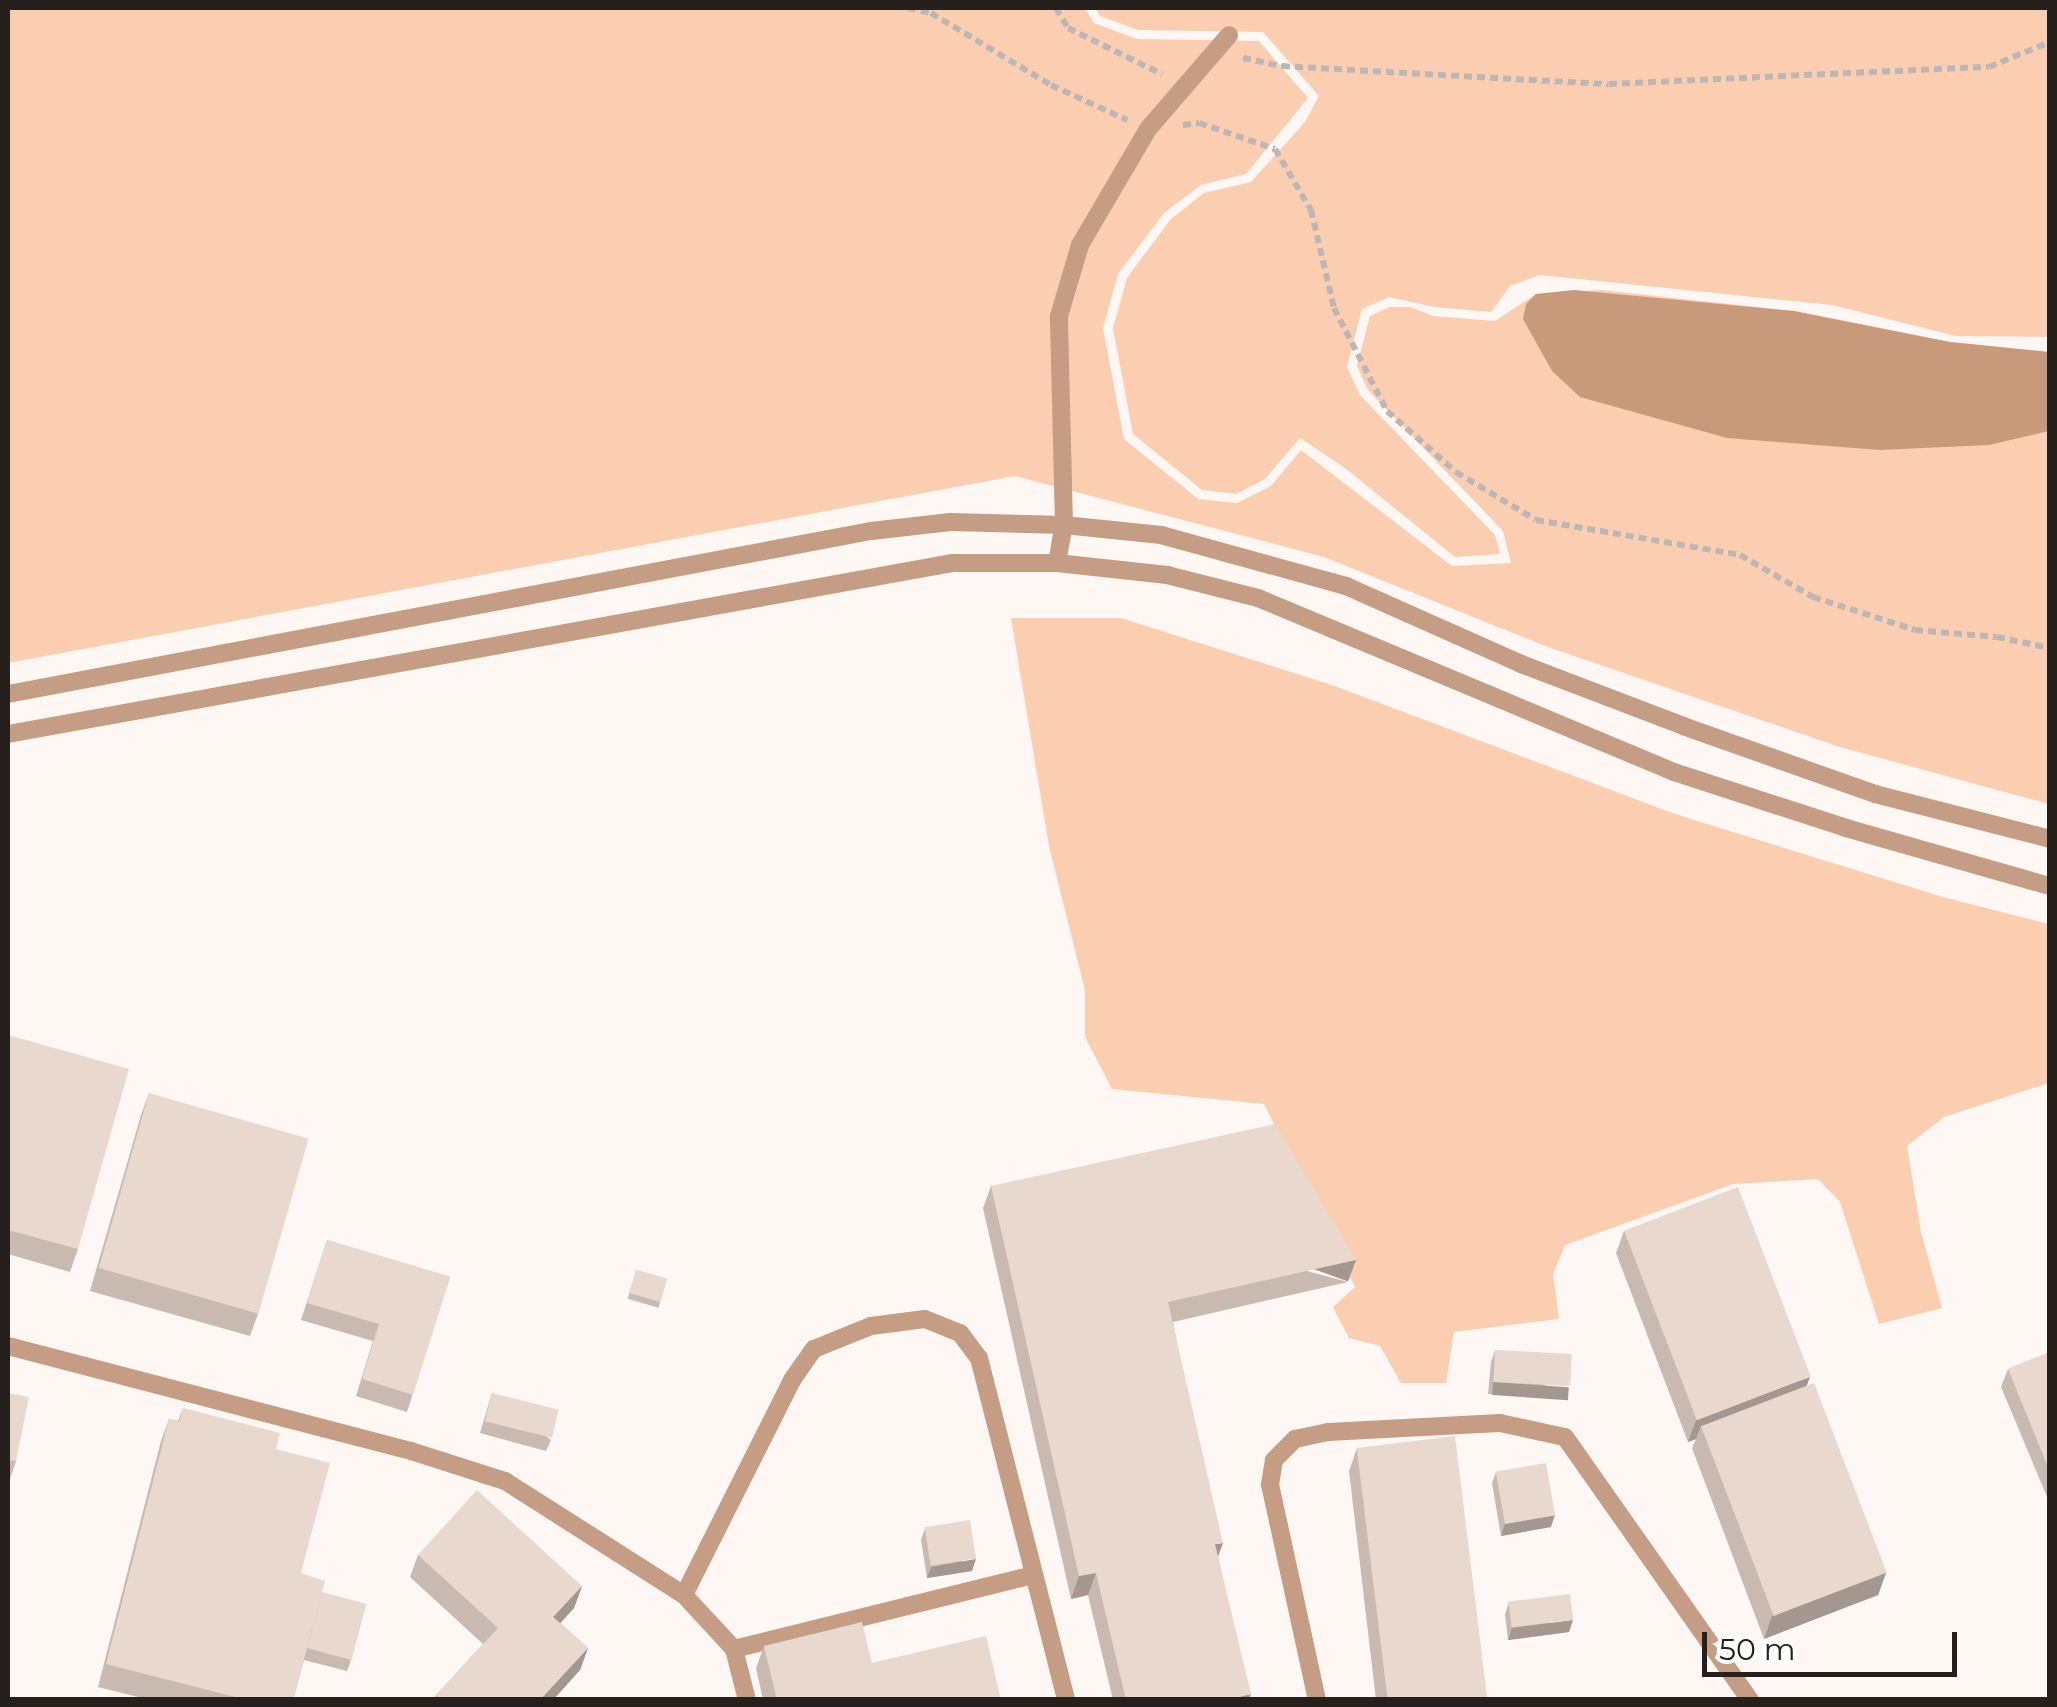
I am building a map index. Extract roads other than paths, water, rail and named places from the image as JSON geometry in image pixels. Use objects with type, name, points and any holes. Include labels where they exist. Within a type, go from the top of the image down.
[{"type":"lane","points":[[1057,562],[1064,525],[1059,316],[1080,245],[1148,129],[1230,35]]},
{"type":"lane","points":[[8,694],[872,532],[950,522],[1064,525],[1162,534],[1328,580],[1520,664],[1700,732],[1875,794],[2050,840]]},
{"type":"lane","points":[[8,734],[952,563],[1057,562],[1167,575],[1258,598],[1674,772],[1846,828],[2050,886]]},
{"type":"lane","points":[[684,1595],[792,1380],[814,1350],[871,1326],[925,1318],[960,1333],[979,1358],[1066,1700]]},
{"type":"lane","points":[[8,1346],[411,1450],[505,1481],[684,1595],[734,1649],[747,1700]]},
{"type":"lane","points":[[1317,1700],[1270,1485],[1274,1460],[1295,1439],[1328,1432],[1500,1423],[1565,1437],[1750,1700]]},
{"type":"lane","points":[[734,1649],[1034,1575]]}]
